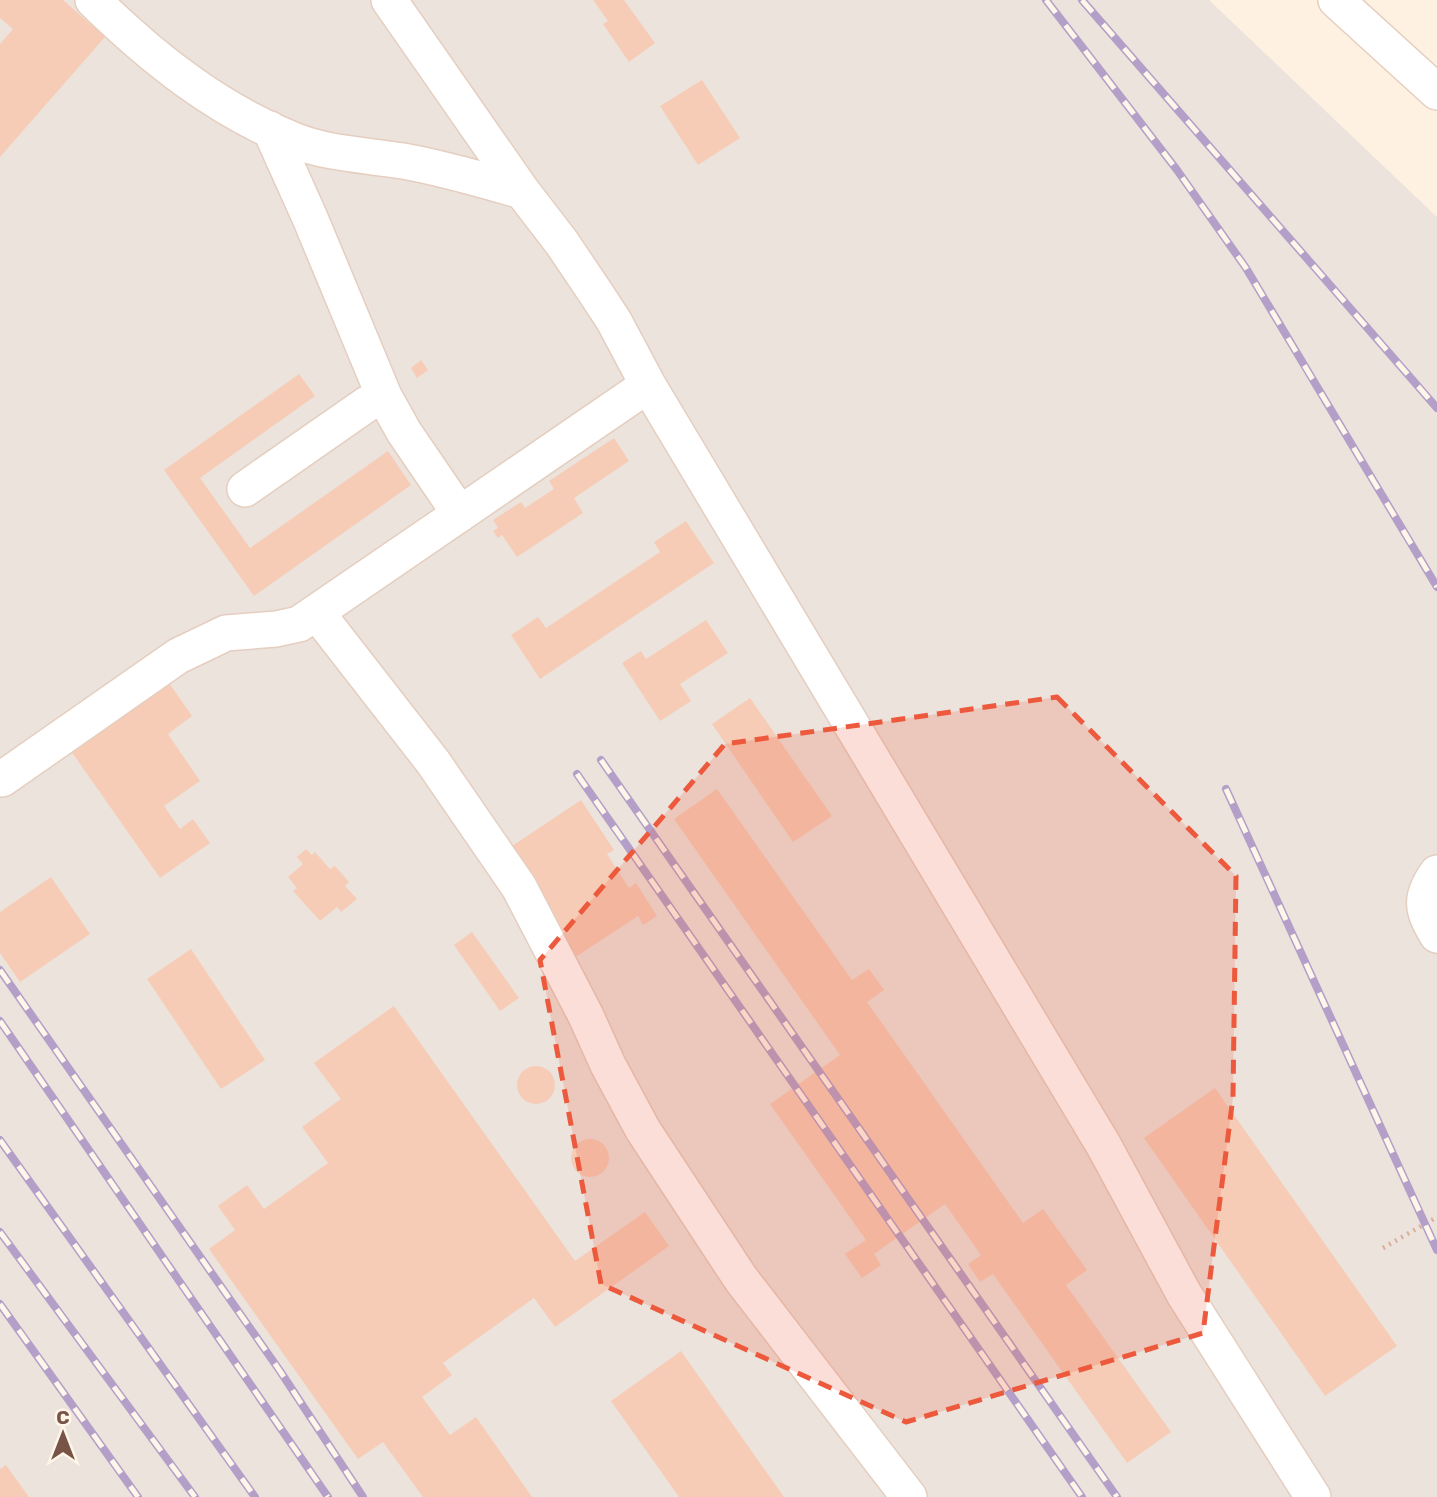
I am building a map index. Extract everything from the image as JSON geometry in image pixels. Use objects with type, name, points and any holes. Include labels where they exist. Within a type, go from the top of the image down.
[{"type":"street","points":[[93,0],[133,40],[190,84],[293,140],[323,149],[429,166],[522,191]]},
{"type":"street","points":[[389,0],[595,292],[1104,1146],[1184,1294],[1313,1497]]},
{"type":"street","points":[[1336,0],[1437,92]]},
{"type":"street","points":[[270,129],[305,205],[384,396],[404,432],[460,514]]},
{"type":"street","points":[[2,779],[178,656],[201,643],[226,633],[276,629],[299,624],[317,613],[648,384]]},
{"type":"street","points":[[245,489],[367,404],[384,396]]},
{"type":"street","points":[[317,613],[433,762],[519,887],[643,1130],[741,1279],[909,1497]]},
{"type":"street","points":[[1437,873],[1424,896],[1425,915],[1437,935]]},
{"type":"path","points":[[1383,1248],[1437,1217]]},
{"type":"highlighted area","points":[[1057,697],[1236,876],[1233,1097],[1203,1333],[906,1422],[601,1284],[540,960],[725,744]]},
{"type":"shaded area","points":[[0,0],[1209,0],[1437,217],[1437,1497],[0,1497]]},
{"type":"building","points":[[0,0],[63,0],[105,37],[0,157],[0,44],[13,29],[0,18]]},
{"type":"building","points":[[593,0],[624,0],[655,43],[629,62],[603,24],[608,21]]},
{"type":"building","points":[[702,80],[740,138],[698,165],[660,106]]},
{"type":"building","points":[[421,360],[428,370],[417,378],[411,368]]},
{"type":"building","points":[[299,374],[315,396],[200,478],[250,548],[388,451],[411,485],[254,596],[164,470]]},
{"type":"building","points":[[614,438],[629,461],[574,498],[583,513],[517,557],[502,535],[498,538],[493,531],[498,528],[493,520],[521,502],[525,508],[554,489],[549,481]]},
{"type":"building","points":[[686,521],[714,563],[540,679],[511,635],[538,617],[546,628],[660,552],[654,542]]},
{"type":"building","points":[[706,620],[728,653],[680,684],[691,701],[660,721],[622,663],[641,651],[646,659]]},
{"type":"building","points":[[169,683],[192,716],[168,734],[200,781],[164,806],[180,829],[193,819],[210,843],[160,878],[71,751]]},
{"type":"building","points":[[750,698],[832,816],[793,842],[712,724]]},
{"type":"building","points":[[717,789],[852,980],[869,969],[884,990],[867,1002],[1023,1223],[1043,1209],[1087,1270],[1066,1285],[1171,1432],[1127,1463],[993,1274],[980,1282],[968,1264],[981,1255],[945,1204],[874,1254],[881,1265],[862,1278],[845,1254],[866,1240],[770,1104],[840,1055],[674,819]]},
{"type":"building","points":[[581,800],[614,850],[607,854],[629,888],[636,883],[657,916],[643,925],[638,916],[577,956],[506,850]]},
{"type":"building","points":[[306,849],[312,855],[315,852],[330,869],[335,866],[349,882],[345,886],[357,899],[341,912],[337,907],[320,921],[293,891],[297,888],[288,877],[303,864],[297,857]]},
{"type":"building","points":[[51,877],[90,934],[20,982],[0,953],[0,912]]},
{"type":"building","points":[[472,932],[519,998],[500,1011],[454,945]]},
{"type":"building","points":[[191,949],[265,1060],[221,1089],[147,979]]},
{"type":"building","points":[[394,1006],[575,1261],[645,1212],[669,1246],[555,1327],[534,1298],[443,1363],[452,1375],[422,1397],[450,1435],[476,1417],[532,1497],[423,1497],[383,1442],[358,1459],[209,1249],[235,1230],[218,1206],[247,1185],[264,1209],[328,1163],[302,1127],[341,1099],[314,1063]]},
{"type":"building","points":[[536,1066],[549,1072],[555,1085],[549,1098],[536,1104],[523,1098],[517,1085],[523,1072]]},
{"type":"building","points":[[1215,1088],[1397,1346],[1325,1396],[1144,1138]]},
{"type":"building","points":[[590,1139],[603,1145],[609,1158],[603,1171],[590,1177],[577,1171],[571,1158],[577,1145]]},
{"type":"building","points":[[681,1351],[784,1497],[679,1497],[611,1401]]},
{"type":"building","points":[[6,1465],[29,1497],[0,1497],[0,1469]]},
{"type":"railway","points":[[1046,0],[1177,170],[1246,268],[1437,587]]},
{"type":"railway","points":[[1082,0],[1437,408]]},
{"type":"railway","points":[[601,760],[1117,1497]]},
{"type":"railway","points":[[577,774],[1082,1497]]},
{"type":"railway","points":[[1226,789],[1437,1250]]},
{"type":"railway","points":[[0,970],[280,1371],[363,1497]]},
{"type":"railway","points":[[0,1021],[328,1497]]},
{"type":"railway","points":[[0,1140],[255,1497]]},
{"type":"railway","points":[[0,1232],[195,1497]]},
{"type":"railway","points":[[0,1304],[138,1497]]}]
